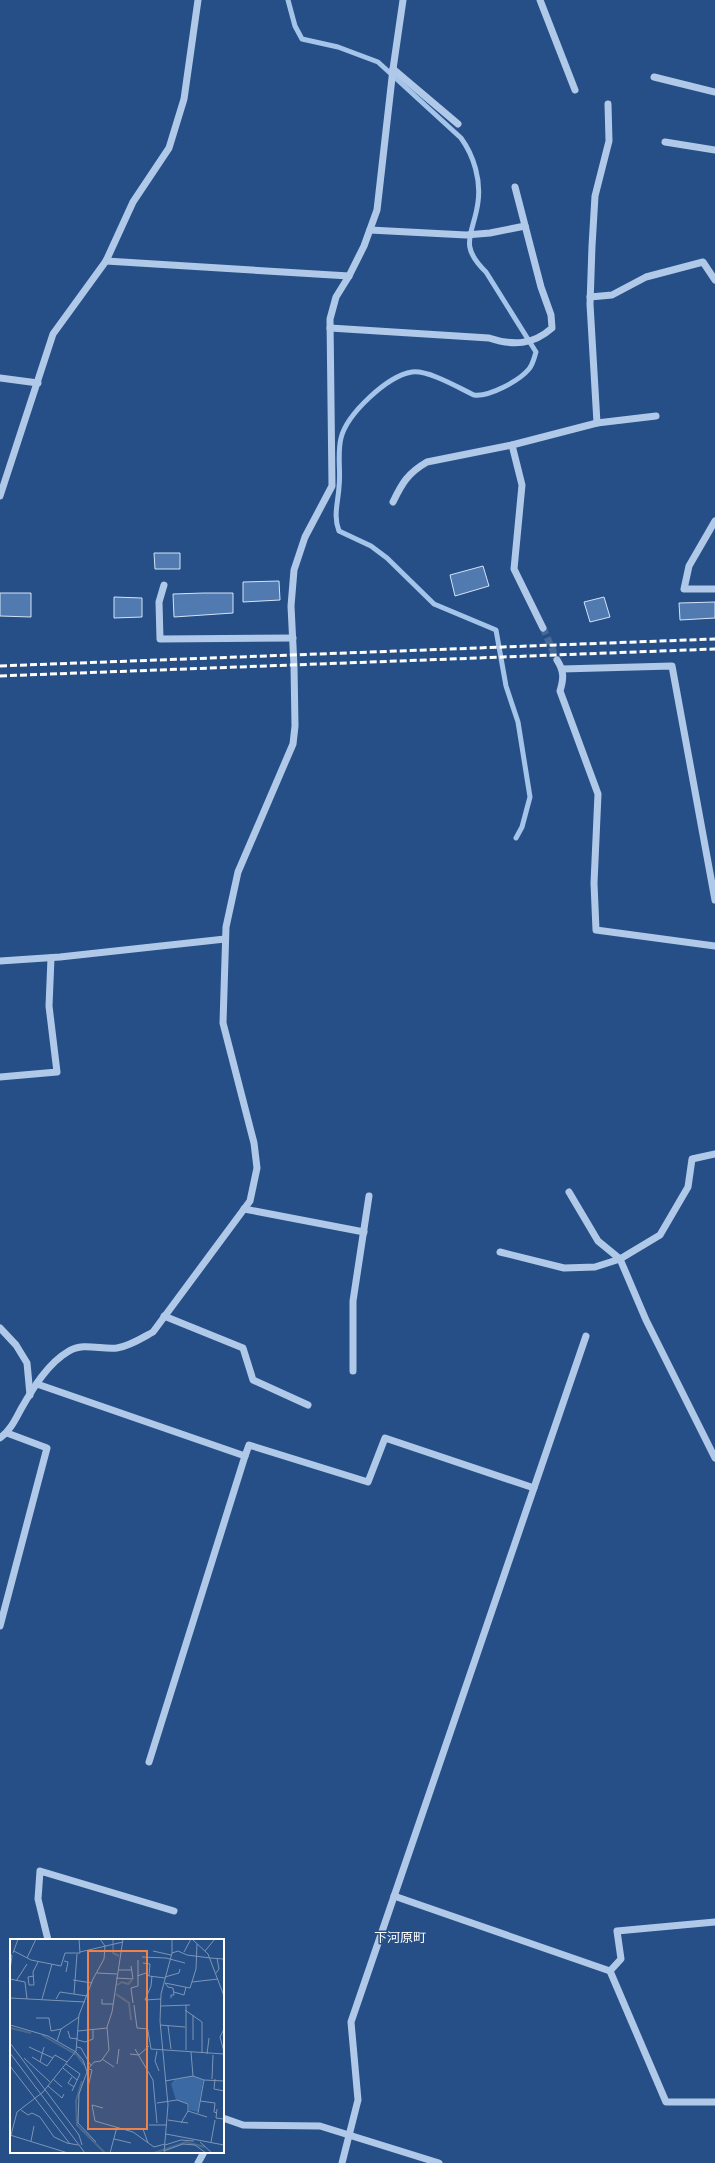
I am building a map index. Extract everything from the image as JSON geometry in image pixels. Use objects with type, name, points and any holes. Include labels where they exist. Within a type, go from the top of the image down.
[{"type":"street","points":[[0,496],[54,334],[106,260],[133,202],[169,148],[184,99],[198,0]]},
{"type":"street","points":[[0,1438],[7,1433],[47,1370],[70,1350],[90,1347],[116,1348],[132,1344],[153,1332],[250,1201],[258,1168],[254,1143],[223,1023],[226,927],[238,872],[293,744],[293,638],[291,606],[294,570],[305,537],[332,486],[330,328],[336,297],[350,276],[377,210],[393,69],[403,0]]},
{"type":"street","points":[[540,0],[575,90]]},
{"type":"street","points":[[393,69],[458,124]]},
{"type":"street","points":[[654,77],[715,92]]},
{"type":"street","points":[[597,423],[590,297],[595,196],[609,141],[608,104]]},
{"type":"street","points":[[665,142],[715,150]]},
{"type":"street","points":[[330,328],[489,338],[502,343],[532,342],[543,336],[552,328],[551,315],[540,287],[515,186]]},
{"type":"street","points":[[370,230],[466,235],[490,233],[525,226]]},
{"type":"street","points":[[106,260],[350,276]]},
{"type":"street","points":[[590,297],[612,295],[646,277],[704,262],[715,280]]},
{"type":"street","points":[[0,378],[38,383]]},
{"type":"street","points":[[393,502],[402,482],[416,469],[427,462],[512,445],[597,423],[656,416]]},
{"type":"street","points":[[512,445],[522,485],[514,569],[543,628]]},
{"type":"street","points":[[715,521],[689,566],[684,589],[715,589]]},
{"type":"street","points":[[164,584],[159,602],[160,639],[293,638]]},
{"type":"street","points":[[557,660],[562,669],[564,680],[560,691],[598,794],[594,883],[596,930],[715,946]]},
{"type":"street","points":[[562,669],[672,666],[715,900]]},
{"type":"street","points":[[0,961],[51,958],[225,939]]},
{"type":"street","points":[[0,1077],[56,1072],[49,1006],[51,958]]},
{"type":"street","points":[[500,1252],[564,1268],[594,1267],[620,1259],[660,1235],[688,1188],[692,1159],[715,1154]]},
{"type":"street","points":[[569,1192],[598,1241],[620,1259],[646,1320],[715,1458]]},
{"type":"street","points":[[354,1371],[354,1301],[369,1196]]},
{"type":"street","points":[[244,1209],[364,1232]]},
{"type":"street","points":[[164,1316],[243,1348],[252,1380],[308,1405]]},
{"type":"street","points":[[0,1328],[16,1345],[27,1363],[30,1395]]},
{"type":"street","points":[[342,2163],[358,2100],[351,2022],[586,1336]]},
{"type":"street","points":[[37,1384],[245,1456]]},
{"type":"street","points":[[0,1626],[47,1448],[7,1433]]},
{"type":"street","points":[[149,1762],[249,1445],[368,1482],[385,1438],[534,1488]]},
{"type":"street","points":[[48,1939],[38,1899],[40,1871],[174,1911]]},
{"type":"street","points":[[394,1896],[610,1971],[666,2102],[715,2102]]},
{"type":"street","points":[[610,1971],[621,1959],[617,1931],[715,1922]]},
{"type":"street","points":[[224,2118],[243,2125],[320,2126],[439,2163]]},
{"type":"street","points":[[198,2163],[203,2153]]},
{"type":"building","points":[[154,553],[180,553],[180,569],[155,569]]},
{"type":"building","points":[[483,566],[489,586],[455,596],[450,575]]},
{"type":"building","points":[[279,581],[280,600],[243,602],[243,582]]},
{"type":"building","points":[[0,593],[31,593],[31,617],[0,616]]},
{"type":"building","points":[[233,593],[233,613],[174,617],[173,594]]},
{"type":"building","points":[[114,597],[142,598],[142,617],[114,618]]},
{"type":"building","points":[[604,597],[610,617],[590,622],[584,602]]},
{"type":"building","points":[[715,602],[715,618],[680,620],[679,603]]},
{"type":"waterway","points":[[288,0],[295,26],[302,39],[338,47],[378,62],[461,138],[466,145],[476,168],[479,194],[470,238],[472,254],[486,272],[536,352],[532,365],[524,374],[495,391],[480,395],[474,395],[444,380],[419,372],[412,372],[402,375],[380,388],[351,418],[341,438],[339,450],[339,481],[336,515],[339,531],[371,546],[387,558],[434,604],[496,630],[506,686],[518,722],[530,797],[522,827],[516,838]]},
{"type":"tunnel","points":[[543,628],[557,660]]},
{"type":"railway","points":[[0,666],[715,639]]},
{"type":"railway","points":[[0,676],[715,649]]},
{"type":"district","name":"下河原町","points":[[400,1937]]}]
